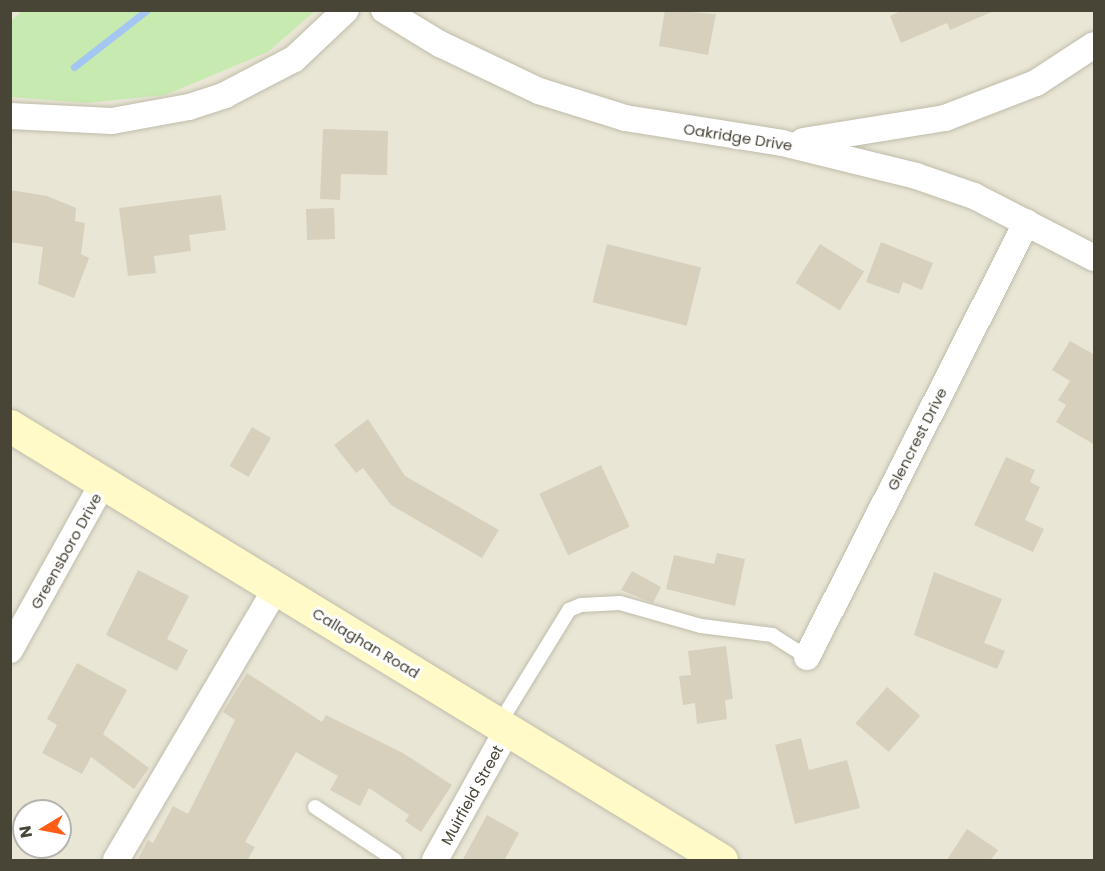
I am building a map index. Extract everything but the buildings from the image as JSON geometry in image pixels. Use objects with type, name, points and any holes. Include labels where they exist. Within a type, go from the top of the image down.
[{"type":"main road","name":"Callaghan Road","points":[[10,426],[721,861]]},
{"type":"street","points":[[10,116],[112,121],[189,107],[225,95],[294,59],[346,10]]},
{"type":"street","name":"Oakridge Drive","points":[[384,10],[440,44],[539,91],[625,118],[782,144],[916,176],[974,196],[1095,258]]},
{"type":"street","points":[[782,144],[945,118],[1036,83],[1095,45]]},
{"type":"street","name":"Glencrest Drive","points":[[807,657],[1027,222]]},
{"type":"street","name":"Greensboro Drive","points":[[10,650],[103,483]]},
{"type":"street","points":[[116,861],[276,588]]},
{"type":"street","name":"Muirfield Street","points":[[435,861],[503,726]]},
{"type":"lane","points":[[503,726],[569,610],[581,605],[620,603],[701,626],[772,635],[807,657]]},
{"type":"lane","points":[[315,807],[395,861]]},
{"type":"shaded area","points":[[10,11],[1094,11],[1094,860],[11,860]]},
{"type":"green space","points":[[22,11],[315,11],[268,52],[165,95],[85,103],[11,97],[11,21]]},
{"type":"waterway","points":[[74,67],[147,10]]}]
